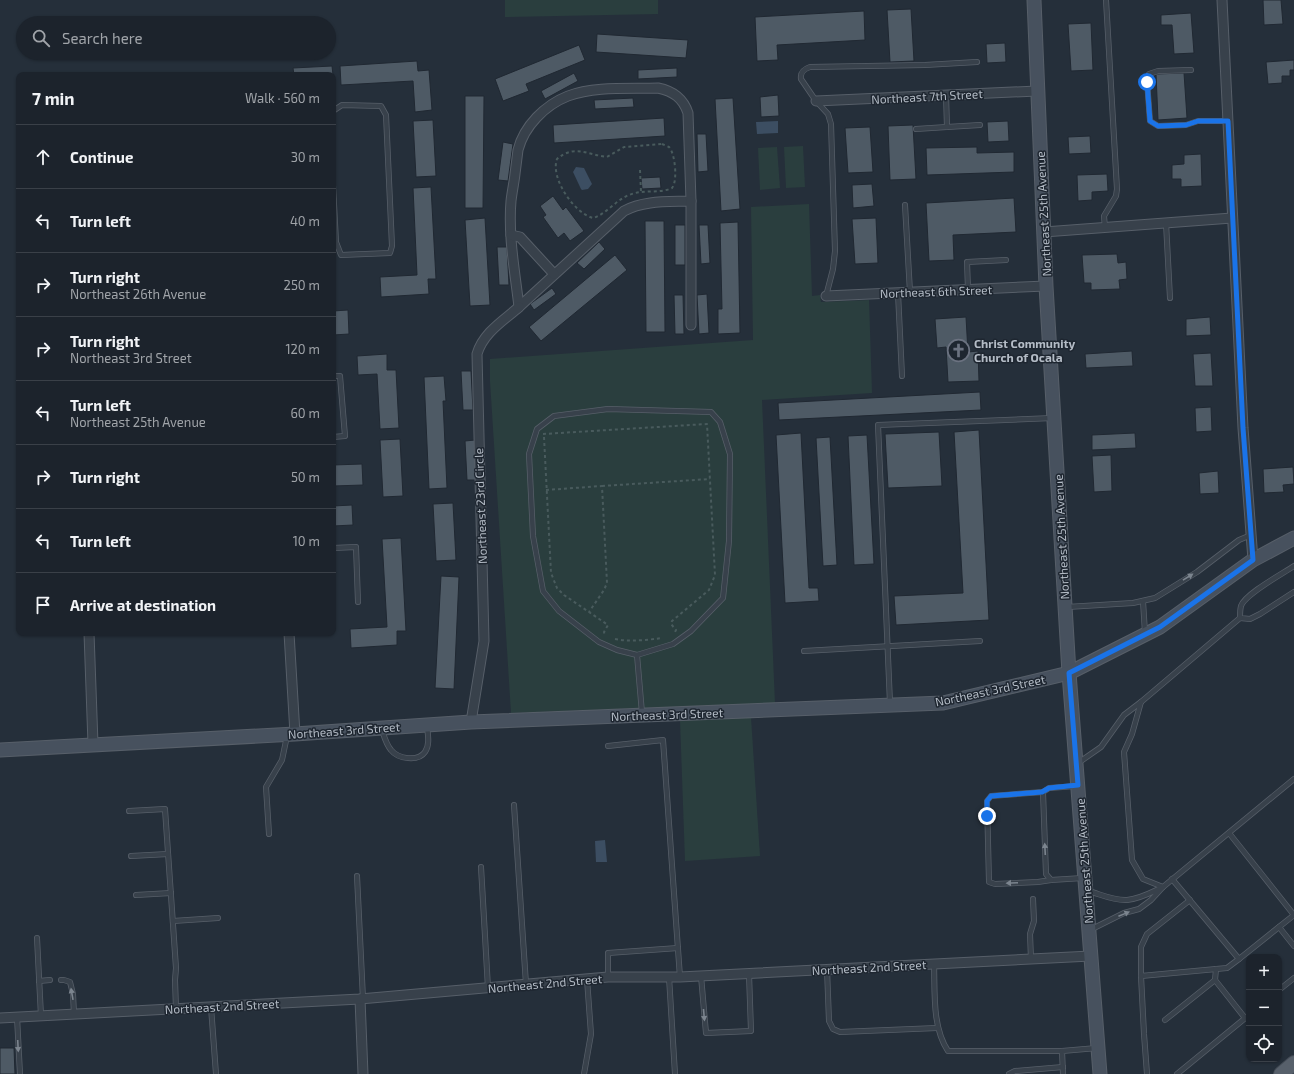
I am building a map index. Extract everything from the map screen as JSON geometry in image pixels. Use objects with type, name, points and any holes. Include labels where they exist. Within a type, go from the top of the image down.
[{"type":"main road","points":[[1281,1074],[1294,1063]]},
{"type":"street","name":"Northeast 25th Avenue","points":[[1034,0],[1046,286],[1069,673],[1100,1074]]},
{"type":"street","points":[[1222,0],[1243,428],[1253,560]]},
{"type":"street","points":[[519,307],[511,235],[511,201],[519,149],[524,136],[534,121],[548,107],[568,96],[590,90],[658,88],[672,92],[678,96],[683,102],[688,113],[691,201],[691,326]]},
{"type":"street","name":"Northeast 7th Street","points":[[816,101],[1037,92]]},
{"type":"street","name":"Northeast 23rd Circle","points":[[471,722],[484,641],[477,354],[479,346],[489,332],[519,307],[624,211],[632,206],[644,204],[691,201]]},
{"type":"street","points":[[1044,232],[1232,218]]},
{"type":"street","points":[[511,235],[520,237],[554,274]]},
{"type":"street","name":"Northeast 6th Street","points":[[826,296],[1046,286]]},
{"type":"street","name":"Northeast 3rd Street","points":[[0,750],[291,734],[471,722],[943,703],[1069,673],[1160,627],[1253,560],[1294,538]]},
{"type":"street","points":[[89,636],[93,744]]},
{"type":"street","points":[[289,636],[291,734]]},
{"type":"street","name":"Northeast 2nd Street","points":[[0,1018],[362,999],[608,977],[680,977],[749,974],[1091,956]]},
{"type":"street","points":[[362,999],[363,1074]]},
{"type":"lane","points":[[1105,228],[1104,216],[1116,196],[1117,189],[1106,0]]},
{"type":"lane","points":[[826,296],[832,274],[835,251],[832,132],[828,114],[816,101],[801,79],[800,75],[804,69],[810,67],[925,65],[976,62]]},
{"type":"lane","points":[[1191,70],[1158,71],[1149,74],[1147,82],[1150,121],[1158,126],[1186,125],[1198,121],[1228,121]]},
{"type":"lane","points":[[946,96],[947,127]]},
{"type":"lane","points":[[336,109],[342,105],[381,106],[386,115],[392,246],[390,253],[341,255],[336,242]]},
{"type":"lane","points":[[916,129],[980,125]]},
{"type":"lane","points":[[905,205],[910,292]]},
{"type":"lane","points":[[1166,223],[1170,298]]},
{"type":"lane","points":[[968,289],[967,262],[1006,260]]},
{"type":"lane","points":[[898,293],[902,376]]},
{"type":"lane","points":[[336,376],[340,376],[345,436],[336,437]]},
{"type":"lane","points":[[608,409],[711,412],[720,422],[730,454],[729,541],[723,598],[691,631],[673,644],[637,655],[617,650],[599,642],[560,611],[543,591],[533,536],[529,454],[535,434],[537,429],[554,416],[608,409]]},
{"type":"lane","points":[[890,705],[878,425],[1054,418]]},
{"type":"lane","points":[[1065,607],[1143,601],[1155,598],[1197,572],[1239,540],[1251,535]]},
{"type":"lane","points":[[336,548],[356,547],[358,602]]},
{"type":"lane","points":[[1240,618],[1241,605],[1250,595],[1294,566]]},
{"type":"lane","points":[[1077,764],[1101,747],[1124,715],[1240,618],[1250,619],[1294,592]]},
{"type":"lane","points":[[1143,601],[1145,634]]},
{"type":"lane","points":[[804,651],[980,641]]},
{"type":"lane","points":[[637,655],[642,715]]},
{"type":"lane","points":[[1141,702],[1132,734],[1124,752],[1132,860],[1143,879],[1163,887]]},
{"type":"lane","points":[[381,728],[387,744],[392,751],[396,755],[408,758],[418,757],[425,753],[428,743],[427,725]]},
{"type":"lane","points":[[269,834],[266,787],[282,760],[291,734]]},
{"type":"lane","points":[[608,746],[663,740],[680,977]]},
{"type":"lane","points":[[1089,931],[1124,913],[1139,909],[1151,900],[1172,879],[1294,779]]},
{"type":"lane","points":[[1078,785],[1049,788],[1042,792],[991,796],[987,801],[989,882],[995,884],[1050,880],[1085,884],[1112,898],[1127,900],[1163,887]]},
{"type":"lane","points":[[1042,792],[1046,874],[1050,880]]},
{"type":"lane","points":[[514,805],[526,984]]},
{"type":"lane","points":[[129,812],[165,809],[176,968],[176,1009]]},
{"type":"lane","points":[[1141,976],[1227,968],[1294,915],[1229,833]]},
{"type":"lane","points":[[131,856],[168,854]]},
{"type":"lane","points":[[481,867],[488,988]]},
{"type":"lane","points":[[357,876],[362,999]]},
{"type":"lane","points":[[1172,879],[1239,959]]},
{"type":"lane","points":[[136,895],[171,893]]},
{"type":"lane","points":[[1031,959],[1030,934],[1034,921],[1033,899]]},
{"type":"lane","points":[[1147,1074],[1141,976],[1141,947],[1147,934],[1190,900]]},
{"type":"lane","points":[[173,921],[218,918]]},
{"type":"lane","points":[[1279,927],[1294,946]]},
{"type":"lane","points":[[37,938],[41,1016]]},
{"type":"lane","points":[[608,977],[608,953],[678,948]]},
{"type":"lane","points":[[934,964],[937,1028],[942,1042],[948,1052],[1062,1051],[1098,1048]]},
{"type":"lane","points":[[827,969],[829,1021],[833,1029],[840,1032],[937,1028]]},
{"type":"lane","points":[[1166,1020],[1215,980],[1216,969]]},
{"type":"lane","points":[[700,976],[706,1033],[751,1031],[749,974]]},
{"type":"lane","points":[[669,977],[675,1074]]},
{"type":"lane","points":[[1282,988],[1294,978]]},
{"type":"lane","points":[[584,1074],[591,1034],[587,979]]},
{"type":"lane","points":[[39,982],[50,980]]},
{"type":"lane","points":[[61,980],[70,982],[73,994],[74,1014]]},
{"type":"lane","points":[[1215,980],[1246,1016]]},
{"type":"lane","points":[[211,1007],[216,1074]]},
{"type":"lane","points":[[17,1017],[20,1074]]},
{"type":"lane","points":[[1178,1074],[1246,1018]]},
{"type":"lane","points":[[1062,1051],[1063,1074]]},
{"type":"lane","points":[[1009,1074],[1015,1071],[1063,1067]]},
{"type":"path","points":[[665,144],[671,149],[673,155],[676,183],[669,190],[640,192],[628,195],[599,216],[593,218],[589,217],[575,206],[565,194],[555,169],[557,159],[565,154],[581,151],[607,157],[624,147],[665,144]]},
{"type":"path","points":[[640,170],[641,197]]},
{"type":"path","points":[[535,434],[707,424],[715,575],[709,590],[672,621],[671,624],[676,630],[673,634]]},
{"type":"path","points":[[544,434],[551,573],[557,588],[564,595],[608,625],[604,632],[604,635],[608,637]]},
{"type":"path","points":[[546,490],[710,479]]},
{"type":"path","points":[[590,612],[607,583],[602,486]]},
{"type":"path","points":[[612,639],[622,641],[644,640],[668,636]]},
{"type":"green space","points":[[505,0],[658,0],[658,14],[505,17]]},
{"type":"green space","points":[[803,146],[805,187],[786,188],[784,147]]},
{"type":"green space","points":[[777,147],[780,188],[760,190],[758,148]]},
{"type":"green space","points":[[809,204],[812,296],[820,295],[821,302],[869,300],[872,393],[762,400],[775,703],[511,713],[490,381],[490,359],[753,340],[751,207]]},
{"type":"green space","points":[[751,717],[760,856],[685,861],[680,720]]},
{"type":"water","points":[[778,121],[778,133],[757,134],[756,122]]},
{"type":"water","points":[[576,167],[584,168],[592,184],[588,189],[581,189],[573,172]]},
{"type":"water","points":[[605,840],[607,862],[596,862],[595,841]]},
{"type":"building","points":[[1263,0],[1281,0],[1283,24],[1264,25]]},
{"type":"building","points":[[911,9],[914,61],[890,62],[887,10]]},
{"type":"building","points":[[864,11],[865,40],[777,45],[778,60],[757,61],[755,17]]},
{"type":"building","points":[[1191,13],[1194,53],[1174,54],[1172,25],[1161,25],[1161,15]]},
{"type":"building","points":[[1091,23],[1093,70],[1071,71],[1068,24]]},
{"type":"building","points":[[597,34],[688,40],[686,58],[596,52]]},
{"type":"building","points":[[1005,43],[1006,62],[987,63],[986,44]]},
{"type":"building","points":[[579,45],[585,60],[526,84],[529,91],[503,101],[495,79]]},
{"type":"building","points":[[1294,60],[1294,70],[1290,70],[1290,76],[1282,76],[1282,83],[1268,84],[1266,62]]},
{"type":"building","points":[[417,61],[418,71],[429,70],[432,110],[415,112],[413,81],[341,85],[340,66]]},
{"type":"building","points":[[332,66],[333,72],[294,72],[293,68]]},
{"type":"building","points":[[677,68],[677,77],[638,79],[638,70]]},
{"type":"building","points":[[574,73],[578,81],[545,99],[541,91]]},
{"type":"building","points":[[1184,73],[1187,118],[1158,120],[1156,74]]},
{"type":"building","points":[[778,95],[779,116],[761,117],[760,97]]},
{"type":"building","points":[[465,96],[484,96],[483,208],[465,208]]},
{"type":"building","points":[[633,98],[634,107],[595,109],[594,100]]},
{"type":"building","points":[[733,98],[740,209],[721,211],[715,99]]},
{"type":"building","points":[[664,118],[665,136],[554,143],[553,125]]},
{"type":"building","points":[[433,120],[436,176],[416,177],[413,121]]},
{"type":"building","points":[[1008,121],[1009,141],[988,142],[987,122]]},
{"type":"building","points":[[913,125],[916,179],[890,180],[888,126]]},
{"type":"building","points":[[870,127],[873,172],[848,173],[845,128]]},
{"type":"building","points":[[697,134],[706,134],[708,171],[698,172]]},
{"type":"building","points":[[1090,136],[1091,153],[1069,154],[1068,137]]},
{"type":"building","points":[[503,142],[513,144],[508,181],[498,180]]},
{"type":"building","points":[[977,147],[977,153],[1014,152],[1014,172],[927,175],[926,148]]},
{"type":"building","points":[[1201,154],[1202,186],[1181,187],[1181,179],[1172,179],[1172,165],[1184,164],[1184,155]]},
{"type":"building","points":[[1107,174],[1108,191],[1092,192],[1092,200],[1078,201],[1077,175]]},
{"type":"building","points":[[660,177],[661,188],[642,189],[641,178]]},
{"type":"building","points":[[872,184],[874,206],[853,208],[852,185]]},
{"type":"building","points":[[431,187],[436,279],[428,279],[429,294],[381,297],[380,277],[417,275],[413,188]]},
{"type":"building","points":[[553,196],[563,210],[566,207],[584,231],[570,241],[564,233],[558,238],[543,217],[546,215],[540,206]]},
{"type":"building","points":[[1014,198],[1016,232],[953,235],[954,260],[929,261],[926,203]]},
{"type":"building","points":[[485,218],[490,305],[470,306],[465,220]]},
{"type":"building","points":[[876,218],[878,263],[855,264],[852,219]]},
{"type":"building","points":[[645,221],[664,221],[665,332],[646,332]]},
{"type":"building","points":[[738,222],[740,333],[718,334],[718,309],[722,309],[720,223]]},
{"type":"building","points":[[675,225],[685,225],[685,265],[675,265]]},
{"type":"building","points":[[699,225],[708,225],[710,263],[701,264]]},
{"type":"building","points":[[599,242],[605,249],[584,269],[577,263]]},
{"type":"building","points":[[497,247],[507,247],[509,285],[499,285]]},
{"type":"building","points":[[1117,254],[1118,263],[1126,262],[1127,279],[1119,280],[1120,289],[1091,290],[1091,283],[1084,283],[1082,255]]},
{"type":"building","points":[[615,255],[627,270],[541,341],[529,327]]},
{"type":"building","points":[[552,288],[556,294],[534,310],[530,304]]},
{"type":"building","points":[[707,294],[709,333],[699,334],[697,295]]},
{"type":"building","points":[[674,295],[683,295],[684,334],[675,334]]},
{"type":"building","points":[[348,310],[349,334],[336,335],[336,311]]},
{"type":"building","points":[[966,317],[968,352],[978,351],[979,381],[948,382],[946,347],[937,348],[935,319]]},
{"type":"building","points":[[1210,317],[1211,335],[1186,336],[1186,319]]},
{"type":"building","points":[[1132,351],[1133,366],[1086,368],[1085,354]]},
{"type":"building","points":[[1211,353],[1213,386],[1195,386],[1193,354]]},
{"type":"building","points":[[387,354],[387,370],[396,370],[399,428],[380,429],[377,374],[358,375],[357,356]]},
{"type":"building","points":[[461,371],[471,371],[473,410],[463,410]]},
{"type":"building","points":[[444,376],[446,401],[443,401],[447,488],[429,489],[424,377]]},
{"type":"building","points":[[980,392],[981,410],[779,420],[778,403]]},
{"type":"building","points":[[1211,407],[1212,431],[1196,432],[1195,408]]},
{"type":"building","points":[[979,430],[989,620],[896,625],[894,596],[963,593],[954,432]]},
{"type":"building","points":[[939,432],[942,486],[888,488],[885,434]]},
{"type":"building","points":[[801,433],[809,588],[818,588],[819,601],[785,603],[776,435]]},
{"type":"building","points":[[1135,433],[1136,448],[1092,450],[1092,435]]},
{"type":"building","points":[[867,435],[874,564],[854,565],[848,436]]},
{"type":"building","points":[[830,437],[837,565],[823,566],[816,438]]},
{"type":"building","points":[[400,439],[403,496],[383,497],[380,440]]},
{"type":"building","points":[[475,440],[477,480],[467,480],[465,441]]},
{"type":"building","points":[[1111,455],[1112,491],[1094,492],[1092,456]]},
{"type":"building","points":[[362,464],[363,485],[336,486],[336,465]]},
{"type":"building","points":[[1293,467],[1294,484],[1283,485],[1284,492],[1264,493],[1263,469]]},
{"type":"building","points":[[1218,471],[1219,493],[1200,494],[1199,473]]},
{"type":"building","points":[[453,503],[456,560],[436,561],[433,504]]},
{"type":"building","points":[[352,505],[353,525],[336,526],[336,506]]},
{"type":"building","points":[[401,538],[406,631],[397,631],[397,645],[351,648],[350,629],[387,627],[382,539]]},
{"type":"building","points":[[441,576],[459,577],[454,689],[435,688]]},
{"type":"building","points":[[0,1048],[14,1048],[15,1074],[0,1074]]},
{"type":"place","name":"Christ Community Church of Ocala","points":[[958,350]]},
{"type":"route","points":[[987,816],[987,801],[991,796],[1042,792],[1049,788],[1078,785],[1069,673],[1160,627],[1253,560],[1243,428],[1228,121],[1198,121],[1186,125],[1158,126],[1150,121],[1147,82]]}]
